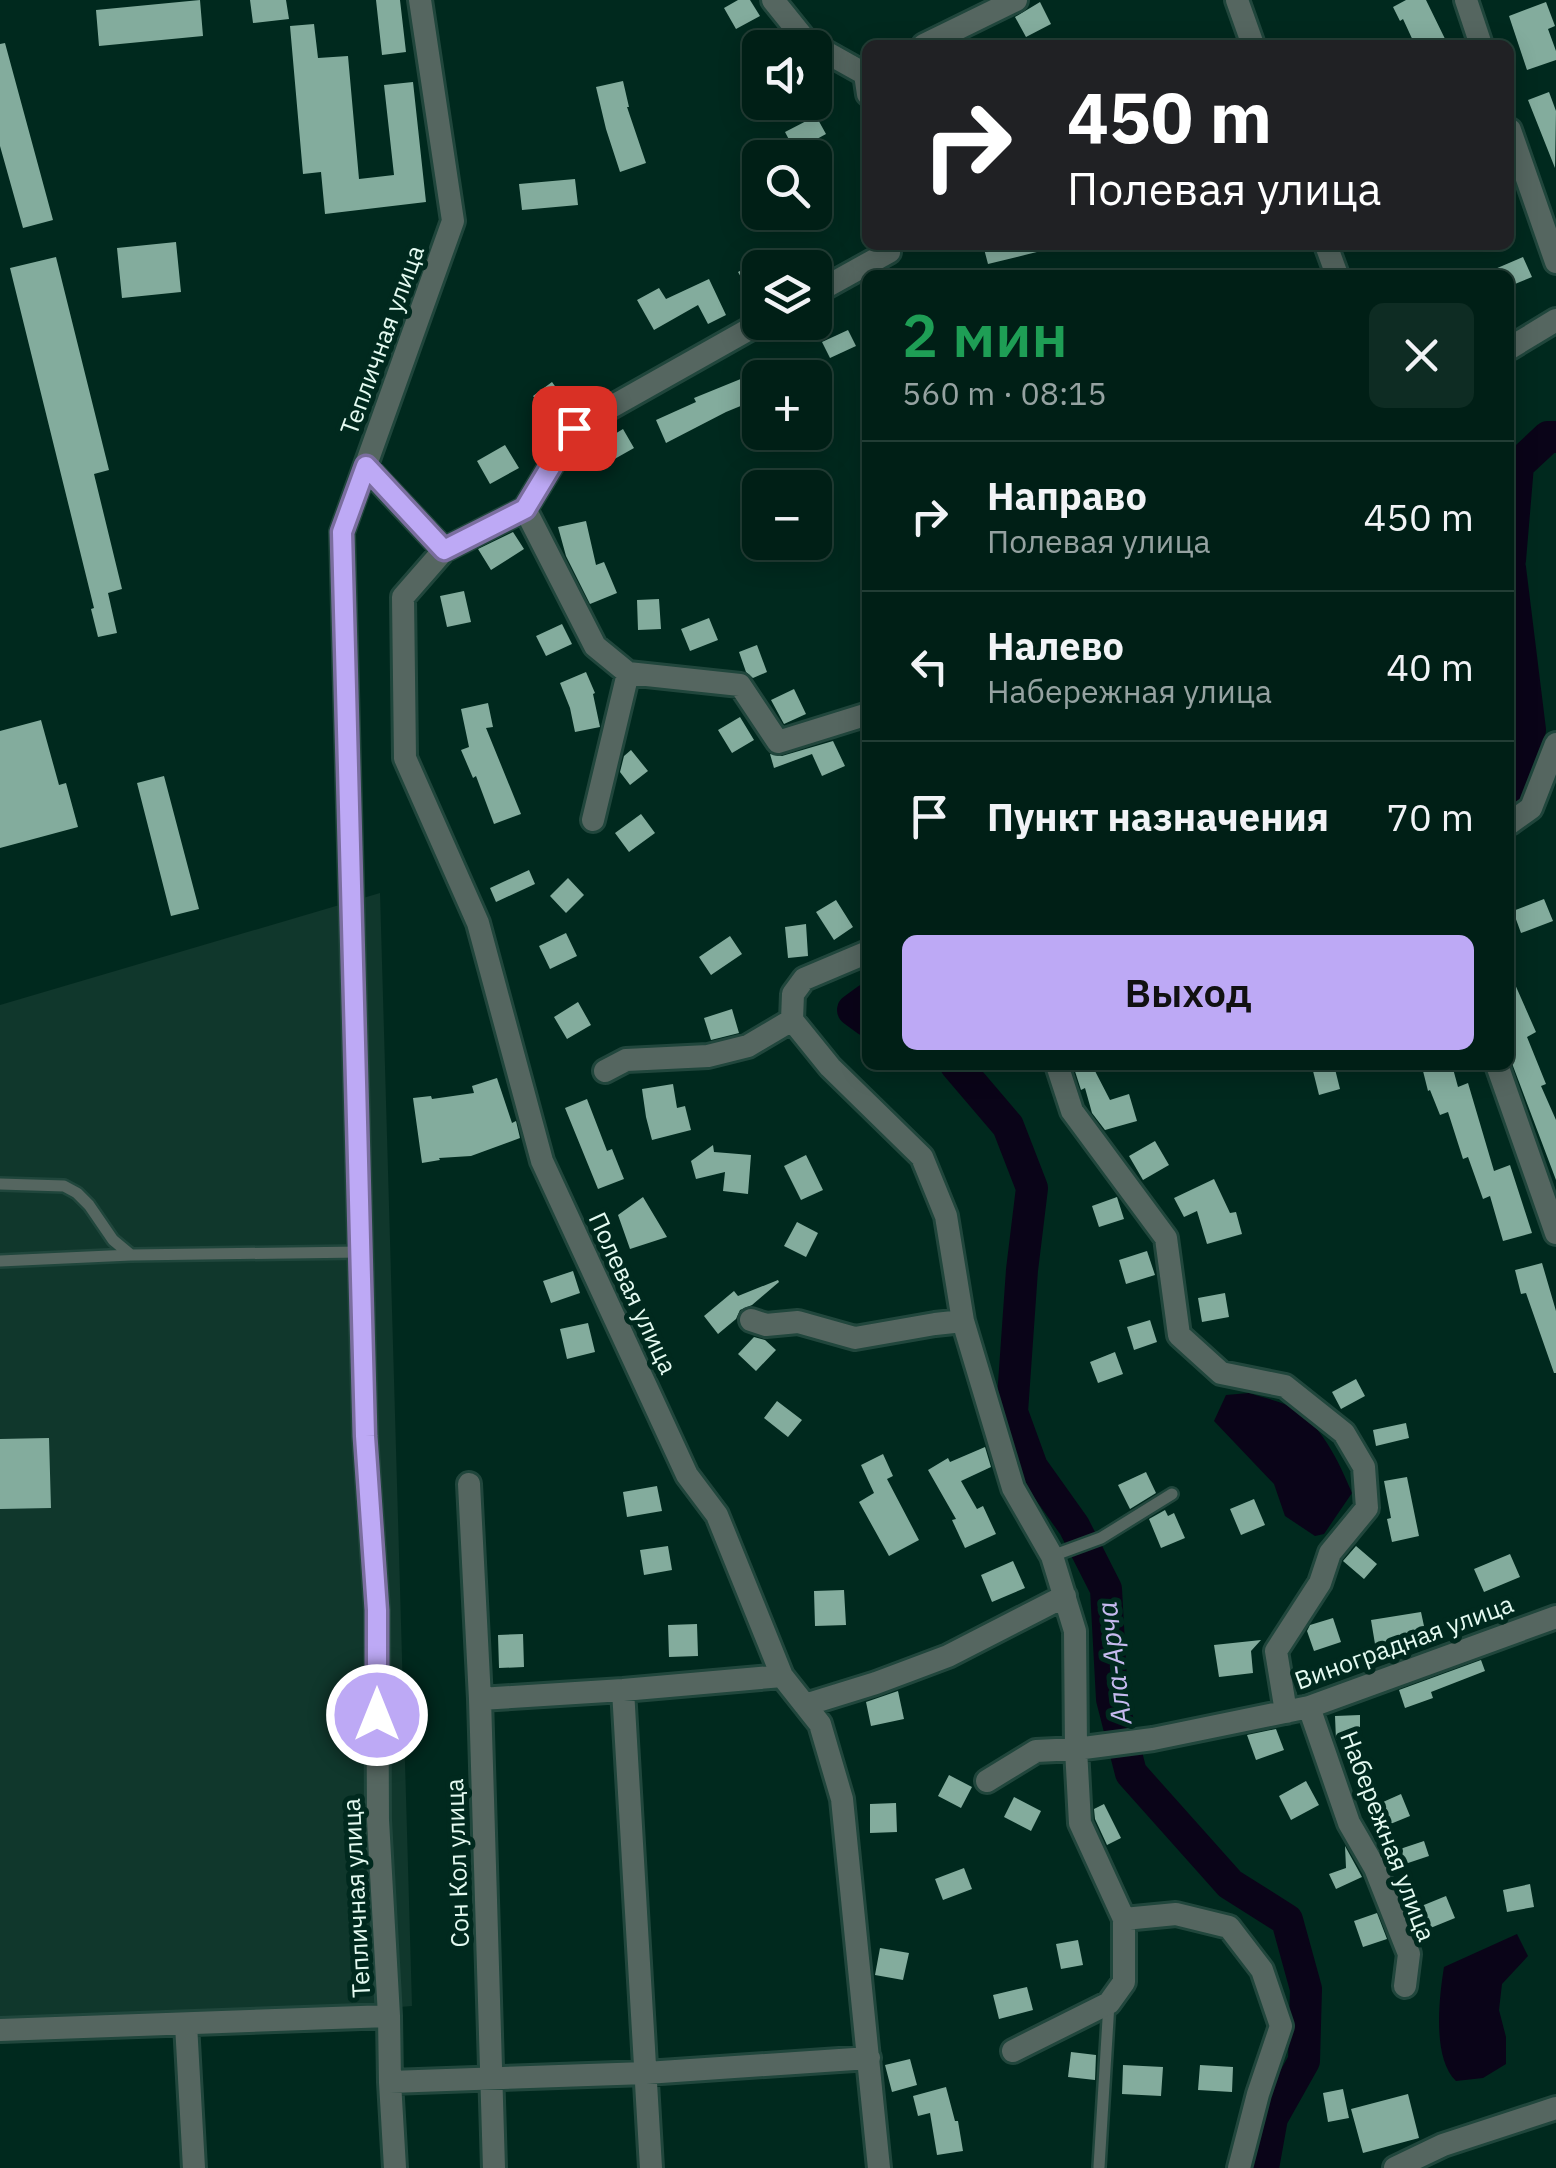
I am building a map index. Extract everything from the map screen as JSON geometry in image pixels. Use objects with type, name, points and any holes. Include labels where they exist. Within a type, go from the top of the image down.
[{"type":"street","name":"Тепличная улица","points":[[395,2168],[378,1820],[377,1610],[365,1436],[342,532],[453,222],[420,0]]},
{"type":"street","points":[[773,0],[806,41],[862,77]]},
{"type":"street","points":[[934,40],[1016,0]]},
{"type":"street","points":[[1237,0],[1251,40]]},
{"type":"street","points":[[1466,0],[1479,40]]},
{"type":"street","points":[[1514,141],[1556,262]]},
{"type":"street","points":[[832,283],[889,250]]},
{"type":"street","points":[[1514,346],[1556,320]]},
{"type":"street","points":[[366,466],[444,550],[525,509],[574,428],[742,333]]},
{"type":"street","points":[[525,509],[595,646],[628,672],[740,684],[778,742],[862,716]]},
{"type":"street","name":"Полевая улица","points":[[444,550],[403,598],[406,758],[478,922],[542,1161],[687,1475],[717,1515],[782,1676],[820,1724],[842,1799],[879,2168]]},
{"type":"street","points":[[593,820],[628,672]]},
{"type":"street","points":[[1514,820],[1531,808],[1556,744]]},
{"type":"street","points":[[862,955],[804,980],[793,994],[792,1020],[830,1067],[922,1156],[946,1216],[963,1321],[1013,1488],[1052,1556],[1076,1631],[1080,1823],[1124,1919],[1124,1982],[1109,2003],[1012,2051]]},
{"type":"street","points":[[604,1071],[626,1060],[708,1056],[748,1046],[792,1020]]},
{"type":"street","points":[[1059,1070],[1072,1112],[1166,1238],[1179,1336],[1221,1373],[1285,1386],[1344,1432],[1364,1467],[1367,1508],[1330,1553],[1320,1583],[1276,1651],[1286,1712]]},
{"type":"street","points":[[1499,1070],[1556,1233]]},
{"type":"street","points":[[751,1320],[766,1325],[798,1322],[854,1338],[963,1321]]},
{"type":"street","name":"Сон Кол улица","points":[[469,1484],[480,1699],[494,2168]]},
{"type":"street","points":[[805,1704],[948,1656],[1065,1596]]},
{"type":"street","name":"Виноградная улица","points":[[987,1782],[1036,1751],[1076,1750],[1153,1739],[1310,1708],[1556,1618]]},
{"type":"street","points":[[480,1699],[782,1676]]},
{"type":"street","points":[[623,1690],[651,2168]]},
{"type":"street","name":"Набережная улица","points":[[1310,1708],[1349,1822],[1375,1868],[1408,1954],[1406,1986]]},
{"type":"street","points":[[1124,1919],[1176,1914],[1229,1927],[1262,1970],[1281,2026],[1239,2168]]},
{"type":"street","points":[[0,2030],[389,2016]]},
{"type":"street","points":[[186,2024],[194,2168]]},
{"type":"street","points":[[390,2082],[646,2073],[869,2058]]},
{"type":"street","points":[[1394,2168],[1443,2145],[1556,2108]]},
{"type":"lane","points":[[0,1184],[64,1186],[77,1193],[114,1240],[132,1256]]},
{"type":"lane","points":[[0,1262],[361,1252]]},
{"type":"lane","points":[[1052,1556],[1101,1538],[1172,1494]]},
{"type":"lane","points":[[1098,2167],[1109,2003]]},
{"type":"shaded area","points":[[380,893],[412,2006],[186,2024],[0,2027],[0,1005]]},
{"type":"shaded area","points":[[1249,1393],[1299,1412],[1319,1431],[1334,1455],[1352,1493],[1324,1534],[1315,1536],[1285,1516],[1274,1484],[1214,1421],[1226,1395]]},
{"type":"shaded area","points":[[1517,1934],[1528,1956],[1502,1984],[1499,2010],[1506,2037],[1506,2064],[1483,2078],[1456,2081],[1448,2071],[1440,2043],[1444,1967]]},
{"type":"building","points":[[200,0],[203,36],[99,46],[96,10]]},
{"type":"building","points":[[250,0],[286,0],[289,19],[253,23]]},
{"type":"building","points":[[376,0],[400,0],[406,52],[382,55]]},
{"type":"building","points":[[738,0],[750,0],[760,16],[736,29],[724,8]]},
{"type":"building","points":[[1406,0],[1426,0],[1446,40],[1413,40],[1393,7]]},
{"type":"building","points":[[1040,2],[1051,24],[1026,37],[1015,17]]},
{"type":"building","points":[[1546,2],[1555,26],[1548,29],[1556,60],[1527,70],[1509,16]]},
{"type":"building","points":[[314,24],[318,58],[348,56],[359,179],[394,175],[384,85],[413,82],[426,202],[325,214],[321,172],[303,174],[290,26]]},
{"type":"building","points":[[5,43],[53,220],[23,228],[0,146],[0,44]]},
{"type":"building","points":[[623,81],[627,107],[646,163],[620,172],[596,87]]},
{"type":"building","points":[[1549,92],[1556,111],[1555,168],[1528,100]]},
{"type":"building","points":[[808,120],[818,120],[826,134],[815,140],[789,140],[785,132]]},
{"type":"building","points":[[575,179],[578,205],[522,210],[519,184]]},
{"type":"building","points":[[176,242],[181,292],[122,298],[117,248]]},
{"type":"building","points":[[984,250],[1041,250],[1041,251],[988,264]]},
{"type":"building","points":[[56,257],[109,470],[94,474],[122,589],[108,593],[117,633],[98,637],[10,268]]},
{"type":"building","points":[[1523,257],[1532,277],[1514,284],[1514,270],[1493,270]]},
{"type":"building","points":[[709,279],[726,315],[708,324],[698,305],[654,330],[637,300],[659,288],[666,299]]},
{"type":"building","points":[[848,330],[856,346],[830,358],[822,342]]},
{"type":"building","points":[[742,378],[742,405],[666,443],[656,420],[696,402],[694,398]]},
{"type":"building","points":[[552,382],[568,404],[547,415],[533,396]]},
{"type":"building","points":[[623,429],[634,448],[611,461],[600,443]]},
{"type":"building","points":[[505,445],[519,468],[490,484],[477,461]]},
{"type":"building","points":[[586,521],[596,565],[604,562],[617,593],[590,604],[566,556],[558,527]]},
{"type":"building","points":[[513,532],[524,549],[491,570],[478,549]]},
{"type":"building","points":[[464,591],[471,622],[447,627],[440,596]]},
{"type":"building","points":[[659,599],[661,629],[638,630],[637,600]]},
{"type":"building","points":[[709,618],[718,640],[690,651],[681,629]]},
{"type":"building","points":[[562,624],[572,644],[546,656],[536,636]]},
{"type":"building","points":[[757,645],[767,672],[753,678],[746,672],[739,652]]},
{"type":"building","points":[[586,672],[595,693],[600,727],[575,732],[560,683]]},
{"type":"building","points":[[794,689],[806,714],[784,724],[771,700]]},
{"type":"building","points":[[488,703],[493,727],[486,728],[521,814],[494,824],[476,776],[473,778],[461,750],[469,747],[461,709]]},
{"type":"building","points":[[740,717],[754,740],[732,753],[718,730]]},
{"type":"building","points":[[41,720],[59,785],[66,783],[78,827],[0,848],[0,731]]},
{"type":"building","points":[[833,741],[845,766],[822,776],[812,754],[774,768],[770,754],[782,756]]},
{"type":"building","points":[[631,750],[648,771],[630,785],[620,772],[624,756]]},
{"type":"building","points":[[164,776],[199,909],[171,916],[137,783]]},
{"type":"building","points":[[641,814],[655,833],[629,852],[615,833]]},
{"type":"building","points":[[529,870],[535,884],[496,902],[490,888]]},
{"type":"building","points":[[568,878],[584,895],[566,913],[550,896]]},
{"type":"building","points":[[1544,899],[1553,921],[1521,933],[1514,911]]},
{"type":"building","points":[[836,900],[853,927],[834,940],[816,912]]},
{"type":"building","points":[[806,924],[808,956],[788,958],[785,927]]},
{"type":"building","points":[[566,933],[577,956],[550,969],[539,946]]},
{"type":"building","points":[[730,936],[742,954],[711,975],[699,957]]},
{"type":"building","points":[[1514,982],[1536,1032],[1527,1037],[1556,1120],[1556,1180],[1514,1069]]},
{"type":"building","points":[[578,1002],[591,1025],[567,1039],[554,1017]]},
{"type":"building","points":[[732,1009],[739,1033],[711,1040],[704,1018]]},
{"type":"building","points":[[1075,1070],[1097,1070],[1110,1100],[1129,1094],[1137,1121],[1105,1130],[1092,1113],[1085,1088],[1081,1090]]},
{"type":"building","points":[[1335,1070],[1340,1089],[1319,1095],[1313,1071]]},
{"type":"building","points":[[1423,1070],[1453,1070],[1458,1087],[1468,1083],[1494,1171],[1510,1165],[1532,1233],[1503,1241],[1490,1196],[1483,1199],[1468,1157],[1463,1159],[1448,1112],[1440,1115]]},
{"type":"building","points":[[497,1078],[520,1138],[471,1156],[422,1163],[413,1098],[474,1093],[472,1086]]},
{"type":"building","points":[[673,1084],[677,1108],[685,1106],[691,1130],[652,1140],[642,1089]]},
{"type":"building","points":[[587,1099],[607,1151],[612,1149],[624,1179],[598,1189],[565,1108]]},
{"type":"building","points":[[1155,1141],[1169,1165],[1143,1180],[1129,1156]]},
{"type":"building","points":[[713,1145],[714,1152],[751,1155],[748,1194],[723,1191],[725,1172],[696,1179],[691,1161]]},
{"type":"building","points":[[806,1155],[823,1190],[801,1200],[784,1166]]},
{"type":"building","points":[[1214,1179],[1230,1213],[1236,1212],[1242,1234],[1207,1244],[1197,1211],[1184,1217],[1174,1198]]},
{"type":"building","points":[[643,1197],[667,1237],[630,1249],[618,1215]]},
{"type":"building","points":[[1117,1197],[1124,1219],[1099,1227],[1092,1206]]},
{"type":"building","points":[[797,1222],[818,1233],[806,1257],[784,1246]]},
{"type":"building","points":[[1147,1251],[1155,1275],[1126,1284],[1119,1260]]},
{"type":"building","points":[[1542,1263],[1556,1311],[1556,1373],[1526,1293],[1521,1294],[1515,1270]]},
{"type":"building","points":[[573,1271],[580,1293],[551,1303],[543,1281]]},
{"type":"building","points":[[778,1280],[752,1305],[740,1310],[736,1319],[718,1334],[704,1316],[734,1291],[738,1296]]},
{"type":"building","points":[[1225,1293],[1229,1317],[1202,1322],[1198,1298]]},
{"type":"building","points":[[1150,1320],[1157,1342],[1134,1350],[1127,1327]]},
{"type":"building","points":[[588,1323],[595,1352],[567,1359],[560,1329]]},
{"type":"building","points":[[754,1337],[765,1340],[776,1350],[756,1371],[738,1354]]},
{"type":"building","points":[[1115,1352],[1123,1374],[1098,1383],[1090,1362]]},
{"type":"building","points":[[1356,1379],[1365,1396],[1341,1409],[1332,1392]]},
{"type":"building","points":[[777,1401],[802,1420],[788,1437],[764,1418]]},
{"type":"building","points":[[1406,1423],[1409,1438],[1376,1446],[1373,1430]]},
{"type":"building","points":[[49,1438],[51,1508],[0,1509],[0,1439]]},
{"type":"building","points":[[985,1447],[991,1467],[961,1481],[977,1509],[983,1506],[996,1534],[965,1548],[952,1520],[956,1519],[928,1470],[948,1458],[950,1462]]},
{"type":"building","points":[[883,1454],[893,1476],[887,1479],[919,1540],[889,1556],[859,1502],[874,1493],[861,1465]]},
{"type":"building","points":[[1146,1472],[1156,1493],[1130,1509],[1118,1485]]},
{"type":"building","points":[[1407,1477],[1419,1536],[1392,1542],[1384,1481]]},
{"type":"building","points":[[657,1486],[662,1511],[627,1517],[623,1492]]},
{"type":"building","points":[[1254,1499],[1265,1525],[1241,1535],[1230,1509]]},
{"type":"building","points":[[1165,1510],[1168,1516],[1174,1513],[1185,1538],[1161,1548],[1149,1519]]},
{"type":"building","points":[[668,1546],[672,1570],[644,1575],[640,1550]]},
{"type":"building","points":[[1356,1546],[1377,1564],[1364,1579],[1343,1561]]},
{"type":"building","points":[[1510,1554],[1520,1577],[1484,1592],[1474,1569]]},
{"type":"building","points":[[1013,1561],[1025,1588],[992,1602],[981,1575]]},
{"type":"building","points":[[844,1590],[846,1625],[815,1626],[814,1591]]},
{"type":"building","points":[[1421,1612],[1427,1640],[1376,1650],[1371,1620]]},
{"type":"building","points":[[1333,1618],[1341,1642],[1314,1651],[1307,1631],[1310,1625]]},
{"type":"building","points":[[697,1624],[698,1656],[669,1657],[668,1625]]},
{"type":"building","points":[[523,1634],[524,1667],[499,1668],[498,1635]]},
{"type":"building","points":[[1261,1640],[1251,1651],[1253,1673],[1219,1677],[1214,1645]]},
{"type":"building","points":[[1481,1660],[1485,1671],[1431,1692],[1433,1698],[1405,1708],[1399,1690]]},
{"type":"building","points":[[898,1691],[904,1719],[871,1726],[866,1702]]},
{"type":"building","points":[[1360,1715],[1360,1739],[1336,1740],[1335,1716]]},
{"type":"building","points":[[1276,1729],[1284,1750],[1256,1760],[1247,1735]]},
{"type":"building","points":[[949,1775],[972,1787],[961,1808],[938,1796]]},
{"type":"building","points":[[1306,1781],[1319,1805],[1291,1820],[1279,1796]]},
{"type":"building","points":[[1401,1794],[1410,1816],[1383,1827],[1374,1806]]},
{"type":"building","points":[[1014,1797],[1041,1811],[1031,1831],[1004,1817]]},
{"type":"building","points":[[896,1803],[897,1832],[870,1833],[870,1804]]},
{"type":"building","points":[[1104,1804],[1121,1838],[1107,1845],[1094,1809]]},
{"type":"building","points":[[1424,1841],[1429,1856],[1393,1868],[1388,1853]]},
{"type":"building","points":[[1345,1846],[1362,1877],[1336,1889],[1329,1874],[1346,1868]]},
{"type":"building","points":[[964,1868],[972,1889],[943,1900],[935,1879]]},
{"type":"building","points":[[1530,1884],[1534,1907],[1507,1912],[1503,1890]]},
{"type":"building","points":[[1446,1896],[1455,1918],[1428,1929],[1419,1907]]},
{"type":"building","points":[[1377,1913],[1387,1939],[1363,1947],[1354,1921]]},
{"type":"building","points":[[1078,1940],[1083,1965],[1061,1969],[1056,1944]]},
{"type":"building","points":[[880,1948],[909,1953],[903,1980],[875,1975]]},
{"type":"building","points":[[1027,1987],[1033,2010],[999,2019],[993,1995]]},
{"type":"building","points":[[1071,2052],[1096,2055],[1095,2080],[1068,2077]]},
{"type":"building","points":[[910,2059],[917,2085],[892,2092],[885,2065]]},
{"type":"building","points":[[1123,2065],[1163,2067],[1161,2096],[1122,2094]]},
{"type":"building","points":[[1200,2065],[1233,2067],[1232,2092],[1198,2090]]},
{"type":"building","points":[[946,2087],[963,2151],[937,2155],[930,2113],[918,2116],[913,2096]]},
{"type":"building","points":[[1343,2089],[1349,2118],[1328,2122],[1323,2093]]},
{"type":"building","points":[[1408,2094],[1419,2138],[1363,2153],[1351,2109]]},
{"type":"waterway","name":"Ала-Арча","points":[[1514,512],[1518,465],[1548,437],[1556,437]]},
{"type":"waterway","name":"Ала-Арча","points":[[1514,600],[1530,730],[1514,777]]},
{"type":"waterway","name":"Ала-Арча","points":[[862,1003],[853,1010],[862,1017]]},
{"type":"waterway","name":"Ала-Арча","points":[[960,1070],[1008,1126],[1032,1188],[1012,1412],[1032,1467],[1074,1526],[1106,1589],[1112,1699],[1131,1773],[1230,1884],[1287,1920],[1306,1989],[1304,2061],[1272,2118],[1263,2168]]},
{"type":"route","points":[[377,1715],[377,1610],[365,1436],[342,532],[366,466],[444,550],[525,509],[574,428]]}]
